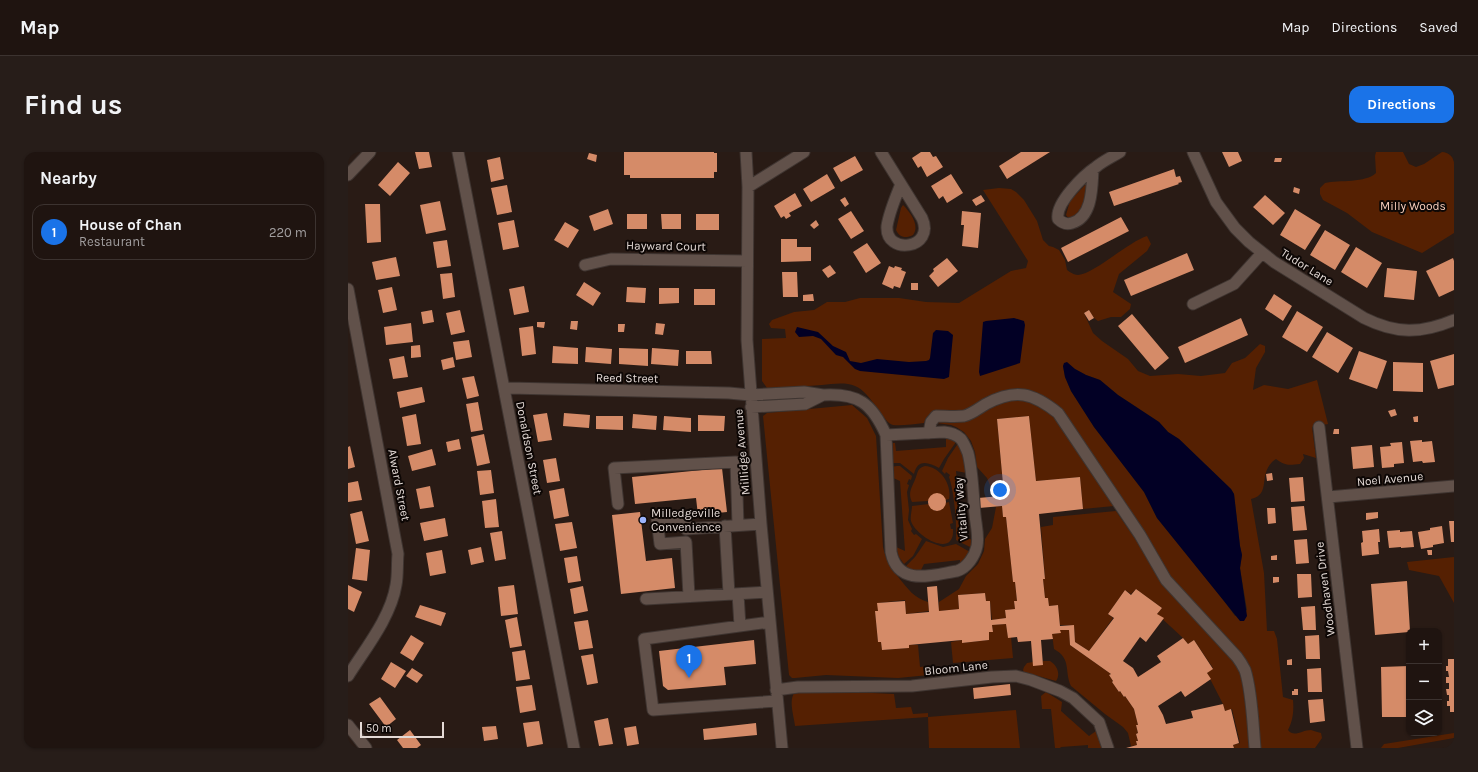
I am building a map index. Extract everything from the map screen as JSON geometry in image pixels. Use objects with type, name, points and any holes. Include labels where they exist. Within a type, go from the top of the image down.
[{"type":"street","points":[[348,175],[370,152]]},
{"type":"street","name":"Donaldson Street","points":[[458,152],[574,748]]},
{"type":"street","name":"Millidge Avenue","points":[[746,152],[748,187],[747,340],[750,395],[776,696],[782,748]]},
{"type":"street","points":[[748,187],[804,152]]},
{"type":"street","points":[[881,152],[922,218],[924,227],[921,237],[914,244],[907,246],[898,244],[888,234],[888,222],[900,184]]},
{"type":"street","points":[[1093,169],[1091,196],[1086,210],[1079,220],[1070,224],[1064,223],[1058,219],[1057,215],[1060,208],[1077,184],[1093,169],[1120,152]]},
{"type":"street","name":"Tudor Lane","points":[[1193,152],[1209,187],[1223,212],[1249,242],[1262,253],[1364,318],[1379,325],[1394,330],[1425,330],[1454,320]]},
{"type":"street","points":[[1193,304],[1234,284],[1262,253]]},
{"type":"street","name":"Hayward Court","points":[[584,265],[611,259],[747,261]]},
{"type":"street","name":"Alward Street","points":[[348,289],[398,554],[396,586],[388,609],[382,622],[348,676]]},
{"type":"street","name":"Reed Street","points":[[504,388],[729,392],[750,395]]},
{"type":"street","name":"Vitality Way","points":[[750,395],[804,392],[823,396],[847,396],[859,399],[868,405],[880,421],[886,435],[893,558],[904,573],[913,576],[920,577],[960,570],[972,559],[977,545],[971,475],[968,453],[965,445],[953,433],[944,432],[886,435]]},
{"type":"street","points":[[929,433],[931,422],[936,416],[965,416],[1000,398],[1017,394],[1033,396],[1045,402],[1058,413],[1140,535],[1166,580],[1237,657],[1244,670],[1247,682],[1255,748]]},
{"type":"street","name":"Vitality Way","points":[[751,408],[805,404],[823,396]]},
{"type":"street","name":"Woodhaven Drive","points":[[1319,427],[1357,748]]},
{"type":"street","points":[[618,504],[614,468],[736,462],[738,526]]},
{"type":"street","name":"Noel Avenue","points":[[1328,497],[1454,486]]},
{"type":"street","points":[[686,542],[660,544],[657,519],[685,517],[689,596]]},
{"type":"street","points":[[686,529],[761,524]]},
{"type":"street","points":[[725,526],[740,626],[770,622]]},
{"type":"street","points":[[646,599],[767,592]]},
{"type":"street","name":"Bloom Lane","points":[[740,626],[644,639],[653,710],[776,696],[798,687],[912,686],[992,677],[1016,676],[1060,691],[1073,698],[1099,722],[1108,748]]},
{"type":"street","points":[[348,725],[366,748]]},
{"type":"green space","name":"Milly Woods","points":[[1376,152],[1403,152],[1409,164],[1416,167],[1424,164],[1442,152],[1454,152],[1454,233],[1422,253],[1372,232],[1347,213],[1323,200],[1320,194],[1320,188],[1325,183],[1359,180],[1372,176],[1376,173]]},
{"type":"green space","points":[[1087,183],[1087,195],[1083,209],[1069,219],[1066,215],[1070,201]]},
{"type":"green space","points":[[999,188],[1011,189],[1016,192],[1024,200],[1037,221],[1043,240],[1049,246],[1059,250],[1065,260],[1067,270],[1078,275],[1102,264],[1130,244],[1147,236],[1151,244],[1147,251],[1119,274],[1113,292],[1131,304],[1130,309],[1121,317],[1111,317],[1098,321],[1089,310],[1084,313],[1093,333],[1128,359],[1138,371],[1150,376],[1178,374],[1201,376],[1225,373],[1232,363],[1245,358],[1260,344],[1265,346],[1265,352],[1256,368],[1253,390],[1264,385],[1288,389],[1317,380],[1328,424],[1312,427],[1316,458],[1303,454],[1304,458],[1300,464],[1290,465],[1282,463],[1276,459],[1270,464],[1267,470],[1261,492],[1258,496],[1251,499],[1264,573],[1267,631],[1274,631],[1277,639],[1283,697],[1293,700],[1293,715],[1288,730],[1296,734],[1308,730],[1321,733],[1322,738],[1315,748],[1259,748],[1253,681],[1173,580],[1063,415],[1032,392],[963,413],[931,413],[926,418],[924,423],[893,425],[885,419],[867,395],[855,386],[839,384],[767,388],[762,381],[762,339],[786,338],[785,329],[771,328],[769,324],[772,320],[794,312],[814,310],[827,302],[845,302],[860,298],[899,298],[926,302],[959,303],[1011,271],[1026,268],[1028,261],[983,190]],"holes":[[[1063,366],[1075,369],[1100,380],[1118,395],[1159,422],[1231,489],[1234,494],[1242,555],[1240,568],[1247,610],[1235,616],[1157,518],[1144,492],[1094,427],[1071,391],[1065,377]]]},
{"type":"green space","points":[[903,205],[912,216],[916,228],[913,235],[907,237],[901,236],[896,230]]},
{"type":"green space","points":[[1023,398],[1050,412],[1061,425],[1114,506],[1083,509],[1080,477],[1036,481],[1029,416],[997,419],[1003,484],[1000,485],[1001,496],[995,497],[987,478],[977,467],[975,452],[971,441],[964,432],[951,425],[937,423],[941,420],[1001,401]]},
{"type":"green space","points":[[852,405],[867,418],[876,436],[883,547],[886,556],[889,564],[908,589],[915,596],[928,602],[929,611],[906,614],[905,600],[878,603],[878,611],[875,611],[878,642],[881,642],[882,650],[909,648],[909,645],[918,645],[920,667],[929,666],[929,675],[898,678],[826,675],[792,678],[789,675],[763,416],[767,413]]},
{"type":"green space","points":[[946,438],[956,442],[939,468],[928,463],[924,463],[918,466],[914,474],[900,463],[890,463],[891,443],[895,443],[896,451],[946,447]]},
{"type":"green space","points":[[957,445],[959,445],[962,453],[967,473],[956,471],[962,537],[973,540],[972,548],[956,540],[955,508],[949,477],[950,475],[946,472],[945,474],[942,471],[948,458]]},
{"type":"green space","points":[[900,466],[912,476],[911,480],[909,479],[907,484],[909,485],[907,492],[909,510],[908,520],[912,529],[911,531],[914,535],[916,534],[922,539],[913,556],[904,564],[899,557],[896,547],[905,551],[900,481],[891,477],[890,467]]},
{"type":"green space","points":[[925,466],[936,470],[944,478],[949,488],[949,499],[945,500],[939,494],[933,495],[928,501],[912,502],[910,495],[911,489],[919,470]]},
{"type":"green space","points":[[949,502],[953,523],[950,524],[951,529],[953,529],[952,538],[948,543],[942,544],[935,542],[920,533],[914,527],[911,521],[912,506],[929,504],[929,506],[935,511],[941,510],[945,503]]},
{"type":"green space","points":[[1002,506],[1003,517],[1006,517],[1013,581],[1015,582],[1017,601],[1014,601],[1015,609],[1005,610],[1006,618],[992,620],[990,601],[986,601],[985,593],[958,595],[959,609],[939,611],[939,602],[959,589],[966,576],[978,564],[984,551],[985,539],[992,528],[996,507]]},
{"type":"green space","points":[[1116,511],[1164,581],[1225,647],[1241,673],[1251,748],[1234,748],[1233,745],[1240,743],[1232,709],[1225,711],[1207,673],[1213,668],[1194,640],[1188,644],[1157,614],[1162,608],[1136,589],[1131,594],[1125,590],[1108,614],[1113,618],[1089,651],[1075,642],[1074,625],[1060,625],[1058,605],[1049,606],[1048,598],[1045,598],[1043,579],[1045,578],[1041,527],[1053,525],[1053,517]]},
{"type":"green space","points":[[926,541],[943,547],[956,544],[970,552],[960,566],[960,560],[924,564],[921,570],[915,570],[906,566],[915,557]]},
{"type":"green space","points":[[1454,557],[1454,603],[1439,576],[1409,570],[1407,562]]},
{"type":"green space","points":[[1006,624],[1008,637],[1011,637],[1013,658],[953,663],[951,642],[962,640],[962,643],[989,640],[989,632],[993,632],[992,625]]},
{"type":"green space","points":[[1060,630],[1069,630],[1070,645],[1111,674],[1109,675],[1113,681],[1112,682],[1119,692],[1120,691],[1124,697],[1125,696],[1134,709],[1138,725],[1136,725],[1138,733],[1136,734],[1138,741],[1136,741],[1137,745],[1131,746],[1128,733],[1123,727],[1071,686],[1065,661],[1060,653],[1054,649],[1052,634],[1060,633]]},
{"type":"green space","points":[[1043,661],[1050,661],[1056,667],[1058,675],[1056,681],[1024,672],[1024,667],[1027,663],[1033,662],[1043,665]]},
{"type":"green space","points":[[829,691],[894,694],[896,708],[911,707],[913,714],[928,713],[928,717],[795,726],[792,699],[795,692]]},
{"type":"green space","points":[[1046,692],[1062,702],[1061,711],[1089,736],[1096,731],[1103,748],[1088,748],[1088,745],[1055,748],[1051,709],[1042,709],[1041,696]]},
{"type":"green space","points":[[1016,710],[1020,748],[929,748],[928,717]]},
{"type":"green space","points":[[1454,733],[1454,738],[1398,748],[1381,748],[1384,744]]},
{"type":"water","points":[[1014,318],[1024,321],[1025,325],[1020,363],[980,376],[979,372],[983,322]]},
{"type":"water","points":[[797,327],[818,332],[833,346],[846,352],[850,361],[861,363],[877,359],[909,362],[929,360],[933,333],[936,330],[948,331],[953,335],[949,377],[944,379],[860,371],[855,369],[843,357],[836,355],[821,339],[813,336],[799,337],[795,332]]},
{"type":"water","points":[[1067,362],[1075,369],[1086,375],[1100,380],[1118,395],[1159,422],[1231,489],[1234,494],[1242,555],[1240,568],[1247,616],[1244,621],[1240,621],[1157,518],[1144,492],[1094,427],[1071,391],[1065,377],[1063,366],[1064,363]]},
{"type":"building","points":[[415,152],[429,152],[432,167],[419,169]]},
{"type":"building","points":[[624,152],[714,152],[717,153],[717,172],[714,172],[714,178],[630,178],[630,175],[624,175]]},
{"type":"building","points":[[921,152],[930,152],[933,157],[936,156],[943,167],[927,177],[921,166],[918,168],[912,158]]},
{"type":"building","points":[[1021,152],[1050,152],[1007,179],[999,166]]},
{"type":"building","points":[[1222,152],[1238,152],[1242,161],[1229,167]]},
{"type":"building","points":[[589,153],[597,155],[596,162],[587,159]]},
{"type":"building","points":[[855,156],[863,170],[841,182],[833,168]]},
{"type":"building","points":[[500,157],[504,179],[491,182],[487,160]]},
{"type":"building","points":[[1275,158],[1282,158],[1281,162],[1274,162]]},
{"type":"building","points":[[398,162],[410,173],[390,196],[378,185]]},
{"type":"building","points":[[1174,169],[1176,177],[1180,176],[1182,182],[1178,183],[1179,184],[1114,206],[1109,192]]},
{"type":"building","points":[[827,174],[835,188],[811,202],[803,189]]},
{"type":"building","points":[[951,174],[963,193],[947,203],[943,196],[939,199],[931,186]]},
{"type":"building","points":[[507,185],[512,212],[497,215],[491,188]]},
{"type":"building","points":[[1294,187],[1300,189],[1299,194],[1293,192]]},
{"type":"building","points":[[795,193],[802,206],[789,213],[791,216],[786,219],[784,216],[781,218],[774,206]]},
{"type":"building","points":[[981,195],[985,201],[976,206],[972,200]]},
{"type":"building","points":[[1265,195],[1285,213],[1273,225],[1253,207]]},
{"type":"building","points":[[845,197],[849,204],[845,207],[840,200]]},
{"type":"building","points":[[440,201],[446,230],[426,234],[420,205]]},
{"type":"building","points":[[365,204],[380,204],[381,242],[367,243]]},
{"type":"building","points":[[608,209],[613,224],[594,231],[589,216]]},
{"type":"building","points":[[1295,209],[1321,225],[1305,250],[1280,235]]},
{"type":"building","points":[[851,211],[864,231],[851,239],[838,219]]},
{"type":"building","points":[[962,211],[981,213],[978,248],[962,246],[964,225],[961,225]]},
{"type":"building","points":[[627,214],[647,214],[647,229],[627,229]]},
{"type":"building","points":[[661,214],[681,214],[681,229],[662,229]]},
{"type":"building","points":[[696,214],[719,214],[719,230],[696,230]]},
{"type":"building","points":[[1121,217],[1129,231],[1068,262],[1061,248]]},
{"type":"building","points":[[514,220],[519,247],[503,250],[498,223]]},
{"type":"building","points":[[816,220],[819,225],[814,229],[810,225]]},
{"type":"building","points":[[565,222],[579,230],[568,248],[554,240]]},
{"type":"building","points":[[1325,230],[1350,245],[1335,270],[1310,255]]},
{"type":"building","points":[[781,239],[797,239],[797,247],[811,247],[811,261],[781,262]]},
{"type":"building","points":[[447,240],[451,266],[437,268],[433,242]]},
{"type":"building","points":[[867,243],[881,263],[866,273],[853,252]]},
{"type":"building","points":[[1356,247],[1382,263],[1367,288],[1341,272]]},
{"type":"building","points":[[1187,253],[1194,270],[1131,296],[1124,280]]},
{"type":"building","points":[[396,257],[400,276],[376,280],[372,262]]},
{"type":"building","points":[[947,258],[958,271],[938,287],[929,276],[934,271],[933,269]]},
{"type":"building","points":[[1453,258],[1454,290],[1439,297],[1426,271]]},
{"type":"building","points":[[830,265],[836,273],[828,278],[822,270]]},
{"type":"building","points":[[889,266],[894,268],[895,266],[902,268],[901,270],[906,272],[900,288],[894,286],[893,289],[882,284]]},
{"type":"building","points":[[1387,268],[1417,271],[1414,300],[1384,297]]},
{"type":"building","points":[[782,272],[797,272],[798,297],[783,297]]},
{"type":"building","points":[[452,273],[455,297],[443,299],[440,274]]},
{"type":"building","points":[[584,282],[601,293],[593,306],[576,295]]},
{"type":"building","points":[[911,283],[918,283],[918,290],[911,290]]},
{"type":"building","points":[[524,286],[529,312],[514,315],[509,289]]},
{"type":"building","points":[[392,287],[397,310],[383,313],[378,290]]},
{"type":"building","points":[[627,287],[646,288],[645,303],[626,302]]},
{"type":"building","points":[[659,288],[679,288],[679,303],[659,304]]},
{"type":"building","points":[[694,289],[715,289],[715,305],[694,305]]},
{"type":"building","points":[[813,294],[814,301],[803,301],[803,295]]},
{"type":"building","points":[[1274,294],[1292,306],[1283,321],[1265,309]]},
{"type":"building","points":[[432,310],[434,322],[423,324],[421,312]]},
{"type":"building","points":[[460,310],[465,332],[451,335],[446,313]]},
{"type":"building","points":[[1089,310],[1094,318],[1089,321],[1084,313]]},
{"type":"building","points":[[1297,311],[1323,327],[1307,352],[1282,337]]},
{"type":"building","points":[[1132,314],[1169,358],[1155,370],[1118,326]]},
{"type":"building","points":[[1241,318],[1248,335],[1185,363],[1178,347]]},
{"type":"building","points":[[571,321],[578,321],[577,330],[570,329]]},
{"type":"building","points":[[537,322],[545,322],[544,328],[537,327]]},
{"type":"building","points":[[411,323],[413,342],[386,345],[384,327]]},
{"type":"building","points":[[656,323],[665,324],[663,335],[655,334]]},
{"type":"building","points":[[618,324],[625,324],[624,332],[618,332]]},
{"type":"building","points":[[533,326],[536,354],[522,356],[519,328]]},
{"type":"building","points":[[1327,332],[1353,348],[1338,373],[1312,357]]},
{"type":"building","points":[[469,340],[472,357],[456,360],[453,342]]},
{"type":"building","points":[[420,345],[421,357],[411,358],[411,346]]},
{"type":"building","points":[[553,346],[578,348],[578,364],[552,363]]},
{"type":"building","points":[[586,347],[612,349],[611,364],[585,362]]},
{"type":"building","points":[[619,348],[648,349],[648,366],[619,364]]},
{"type":"building","points":[[652,348],[679,350],[678,366],[651,364]]},
{"type":"building","points":[[686,351],[711,351],[712,364],[686,364]]},
{"type":"building","points":[[1359,351],[1387,361],[1377,389],[1349,379]]},
{"type":"building","points":[[1454,354],[1454,385],[1438,389],[1430,361]]},
{"type":"building","points":[[404,356],[408,377],[393,379],[389,359]]},
{"type":"building","points":[[453,357],[455,367],[443,370],[441,360]]},
{"type":"building","points":[[1393,362],[1423,363],[1423,392],[1393,391]]},
{"type":"building","points":[[474,376],[479,396],[467,399],[462,378]]},
{"type":"building","points":[[422,387],[425,402],[400,408],[397,392]]},
{"type":"building","points":[[478,402],[483,430],[471,432],[466,404]]},
{"type":"building","points":[[1395,409],[1397,415],[1391,417],[1388,411]]},
{"type":"building","points":[[547,413],[552,440],[538,442],[533,415]]},
{"type":"building","points":[[564,413],[590,415],[589,428],[563,426]]},
{"type":"building","points":[[416,414],[421,444],[407,446],[402,417]]},
{"type":"building","points":[[633,414],[657,416],[656,430],[632,428]]},
{"type":"building","points":[[698,415],[725,416],[724,431],[698,431]]},
{"type":"building","points":[[596,416],[623,416],[623,430],[596,429]]},
{"type":"building","points":[[664,416],[691,418],[691,432],[663,430]]},
{"type":"building","points":[[1029,416],[1036,481],[1080,477],[1083,509],[1039,514],[1045,579],[1043,579],[1045,598],[1048,598],[1049,606],[1058,605],[1060,626],[1074,625],[1075,642],[1089,651],[1114,618],[1108,614],[1125,590],[1131,595],[1136,589],[1162,608],[1157,614],[1164,618],[1146,642],[1140,637],[1123,661],[1133,668],[1138,677],[1161,662],[1157,656],[1183,638],[1188,644],[1194,640],[1213,669],[1207,673],[1211,679],[1185,697],[1181,691],[1158,706],[1166,724],[1193,718],[1191,711],[1223,704],[1225,711],[1231,709],[1239,743],[1233,745],[1234,748],[1126,748],[1137,745],[1136,741],[1138,741],[1136,725],[1138,725],[1134,709],[1125,696],[1124,697],[1120,691],[1119,692],[1112,682],[1113,681],[1109,675],[1111,674],[1070,645],[1069,630],[1060,630],[1061,633],[1052,634],[1053,639],[1041,640],[1043,665],[1033,666],[1031,641],[1018,642],[1017,637],[1008,638],[1006,624],[992,625],[993,632],[989,632],[989,640],[962,643],[962,640],[909,645],[909,648],[882,650],[881,642],[878,642],[875,611],[878,611],[877,603],[905,601],[906,614],[929,612],[927,587],[937,586],[939,611],[959,609],[958,595],[985,593],[986,601],[990,601],[991,620],[1006,618],[1005,610],[1015,609],[1014,601],[1017,601],[1015,582],[1013,582],[1006,517],[1003,517],[1002,506],[979,508],[978,498],[1001,496],[1000,485],[1003,484],[997,419]]},
{"type":"building","points":[[1418,416],[1418,422],[1414,422],[1413,417]]},
{"type":"building","points":[[1334,429],[1339,429],[1339,434],[1333,434]]},
{"type":"building","points":[[484,434],[490,463],[477,466],[471,437]]},
{"type":"building","points":[[459,439],[461,449],[448,452],[446,442]]},
{"type":"building","points":[[1422,440],[1422,442],[1432,441],[1435,462],[1413,462],[1410,441]]},
{"type":"building","points":[[1402,442],[1404,463],[1394,464],[1394,467],[1382,468],[1380,447],[1391,446],[1390,443]]},
{"type":"building","points":[[1372,445],[1374,467],[1353,469],[1351,447]]},
{"type":"building","points":[[350,446],[355,467],[348,469],[348,447]]},
{"type":"building","points":[[432,449],[436,465],[412,471],[408,456]]},
{"type":"building","points":[[556,458],[560,481],[547,483],[543,460]]},
{"type":"building","points":[[722,468],[727,512],[698,515],[696,498],[635,504],[632,477]]},
{"type":"building","points":[[491,470],[494,493],[480,495],[477,471]]},
{"type":"building","points":[[1272,473],[1273,480],[1267,481],[1266,474]]},
{"type":"building","points":[[1303,477],[1305,501],[1291,502],[1289,478]]},
{"type":"building","points":[[358,481],[362,500],[348,502],[348,483]]},
{"type":"building","points":[[430,486],[434,507],[420,509],[416,489]]},
{"type":"building","points":[[564,488],[569,516],[554,519],[549,491]]},
{"type":"building","points":[[937,493],[943,496],[946,502],[943,508],[937,511],[931,508],[928,502],[931,496]]},
{"type":"building","points":[[496,499],[499,527],[485,528],[482,501]]},
{"type":"building","points":[[1304,506],[1307,530],[1293,531],[1291,507]]},
{"type":"building","points":[[1267,508],[1275,508],[1276,523],[1268,524]]},
{"type":"building","points":[[362,511],[369,541],[356,544],[350,514]]},
{"type":"building","points":[[640,512],[646,561],[672,558],[675,588],[621,594],[612,515]]},
{"type":"building","points":[[1378,512],[1378,518],[1366,520],[1366,513]]},
{"type":"building","points":[[445,518],[448,536],[424,541],[420,523]]},
{"type":"building","points":[[1449,521],[1454,521],[1454,542],[1451,542]]},
{"type":"building","points":[[572,522],[577,548],[560,551],[555,524]]},
{"type":"building","points":[[1442,526],[1444,543],[1421,549],[1418,532]]},
{"type":"building","points":[[1379,529],[1379,554],[1362,556],[1362,531]]},
{"type":"building","points":[[1400,530],[1400,532],[1412,531],[1414,547],[1389,548],[1387,531]]},
{"type":"building","points":[[502,531],[506,559],[495,561],[490,533]]},
{"type":"building","points":[[1307,539],[1309,563],[1296,564],[1294,540]]},
{"type":"building","points":[[481,547],[484,562],[471,565],[468,550]]},
{"type":"building","points":[[356,548],[370,550],[367,581],[352,579]]},
{"type":"building","points":[[442,550],[446,573],[430,576],[426,553]]},
{"type":"building","points":[[1427,550],[1432,550],[1432,555],[1428,555]]},
{"type":"building","points":[[1277,555],[1277,560],[1271,560],[1271,556]]},
{"type":"building","points":[[577,556],[581,581],[568,583],[564,558]]},
{"type":"building","points":[[1297,574],[1311,574],[1312,597],[1298,598]]},
{"type":"building","points":[[1273,577],[1279,577],[1279,582],[1273,583]]},
{"type":"building","points":[[1407,581],[1410,628],[1406,628],[1406,632],[1375,635],[1371,584]]},
{"type":"building","points":[[348,585],[362,592],[354,612],[348,609]]},
{"type":"building","points":[[514,585],[518,614],[501,616],[498,587]]},
{"type":"building","points":[[583,586],[588,611],[574,614],[570,589]]},
{"type":"building","points":[[420,605],[446,613],[441,626],[415,617]]},
{"type":"building","points":[[1315,606],[1316,630],[1303,630],[1301,607]]},
{"type":"building","points":[[517,617],[522,646],[510,648],[505,620]]},
{"type":"building","points":[[588,620],[593,648],[579,650],[574,622]]},
{"type":"building","points":[[411,635],[424,643],[413,661],[400,653]]},
{"type":"building","points":[[1319,635],[1320,659],[1306,659],[1305,636]]},
{"type":"building","points":[[754,640],[756,664],[724,667],[726,685],[668,690],[663,686],[659,651]]},
{"type":"building","points":[[525,650],[530,679],[516,681],[512,652]]},
{"type":"building","points":[[593,654],[598,683],[587,685],[581,656]]},
{"type":"building","points":[[1292,659],[1292,665],[1287,665],[1287,660]]},
{"type":"building","points":[[1448,659],[1454,659],[1454,712],[1450,712],[1450,706],[1447,706],[1447,701],[1449,701],[1449,695],[1447,695],[1446,689],[1449,689],[1449,683],[1446,683],[1446,677],[1449,677],[1448,671],[1446,671]]},
{"type":"building","points":[[391,662],[406,671],[395,688],[381,679]]},
{"type":"building","points":[[1406,666],[1406,717],[1382,717],[1381,667]]},
{"type":"building","points":[[412,668],[423,675],[417,683],[406,676]]},
{"type":"building","points":[[1321,668],[1322,692],[1308,692],[1307,669]]},
{"type":"building","points":[[1010,684],[1011,695],[974,699],[973,688]]},
{"type":"building","points":[[532,685],[536,710],[520,713],[516,687]]},
{"type":"building","points":[[1294,689],[1298,689],[1298,695],[1292,695],[1292,691],[1294,691]]},
{"type":"building","points":[[380,697],[396,719],[386,727],[369,704]]},
{"type":"building","points":[[1323,699],[1325,721],[1310,723],[1308,700]]},
{"type":"building","points":[[608,718],[613,744],[599,746],[594,721]]},
{"type":"building","points":[[539,721],[543,744],[527,747],[523,723]]},
{"type":"building","points":[[756,723],[757,735],[704,740],[703,729]]},
{"type":"building","points":[[496,726],[498,739],[484,741],[482,727]]},
{"type":"building","points":[[636,726],[639,744],[627,746],[624,728]]},
{"type":"building","points":[[410,730],[421,745],[417,748],[403,748],[397,740]]},
{"type":"place","name":"Milledgeville Convenience","points":[[643,520]]},
{"type":"place","name":"House of Chan","points":[[689,678]]}]
